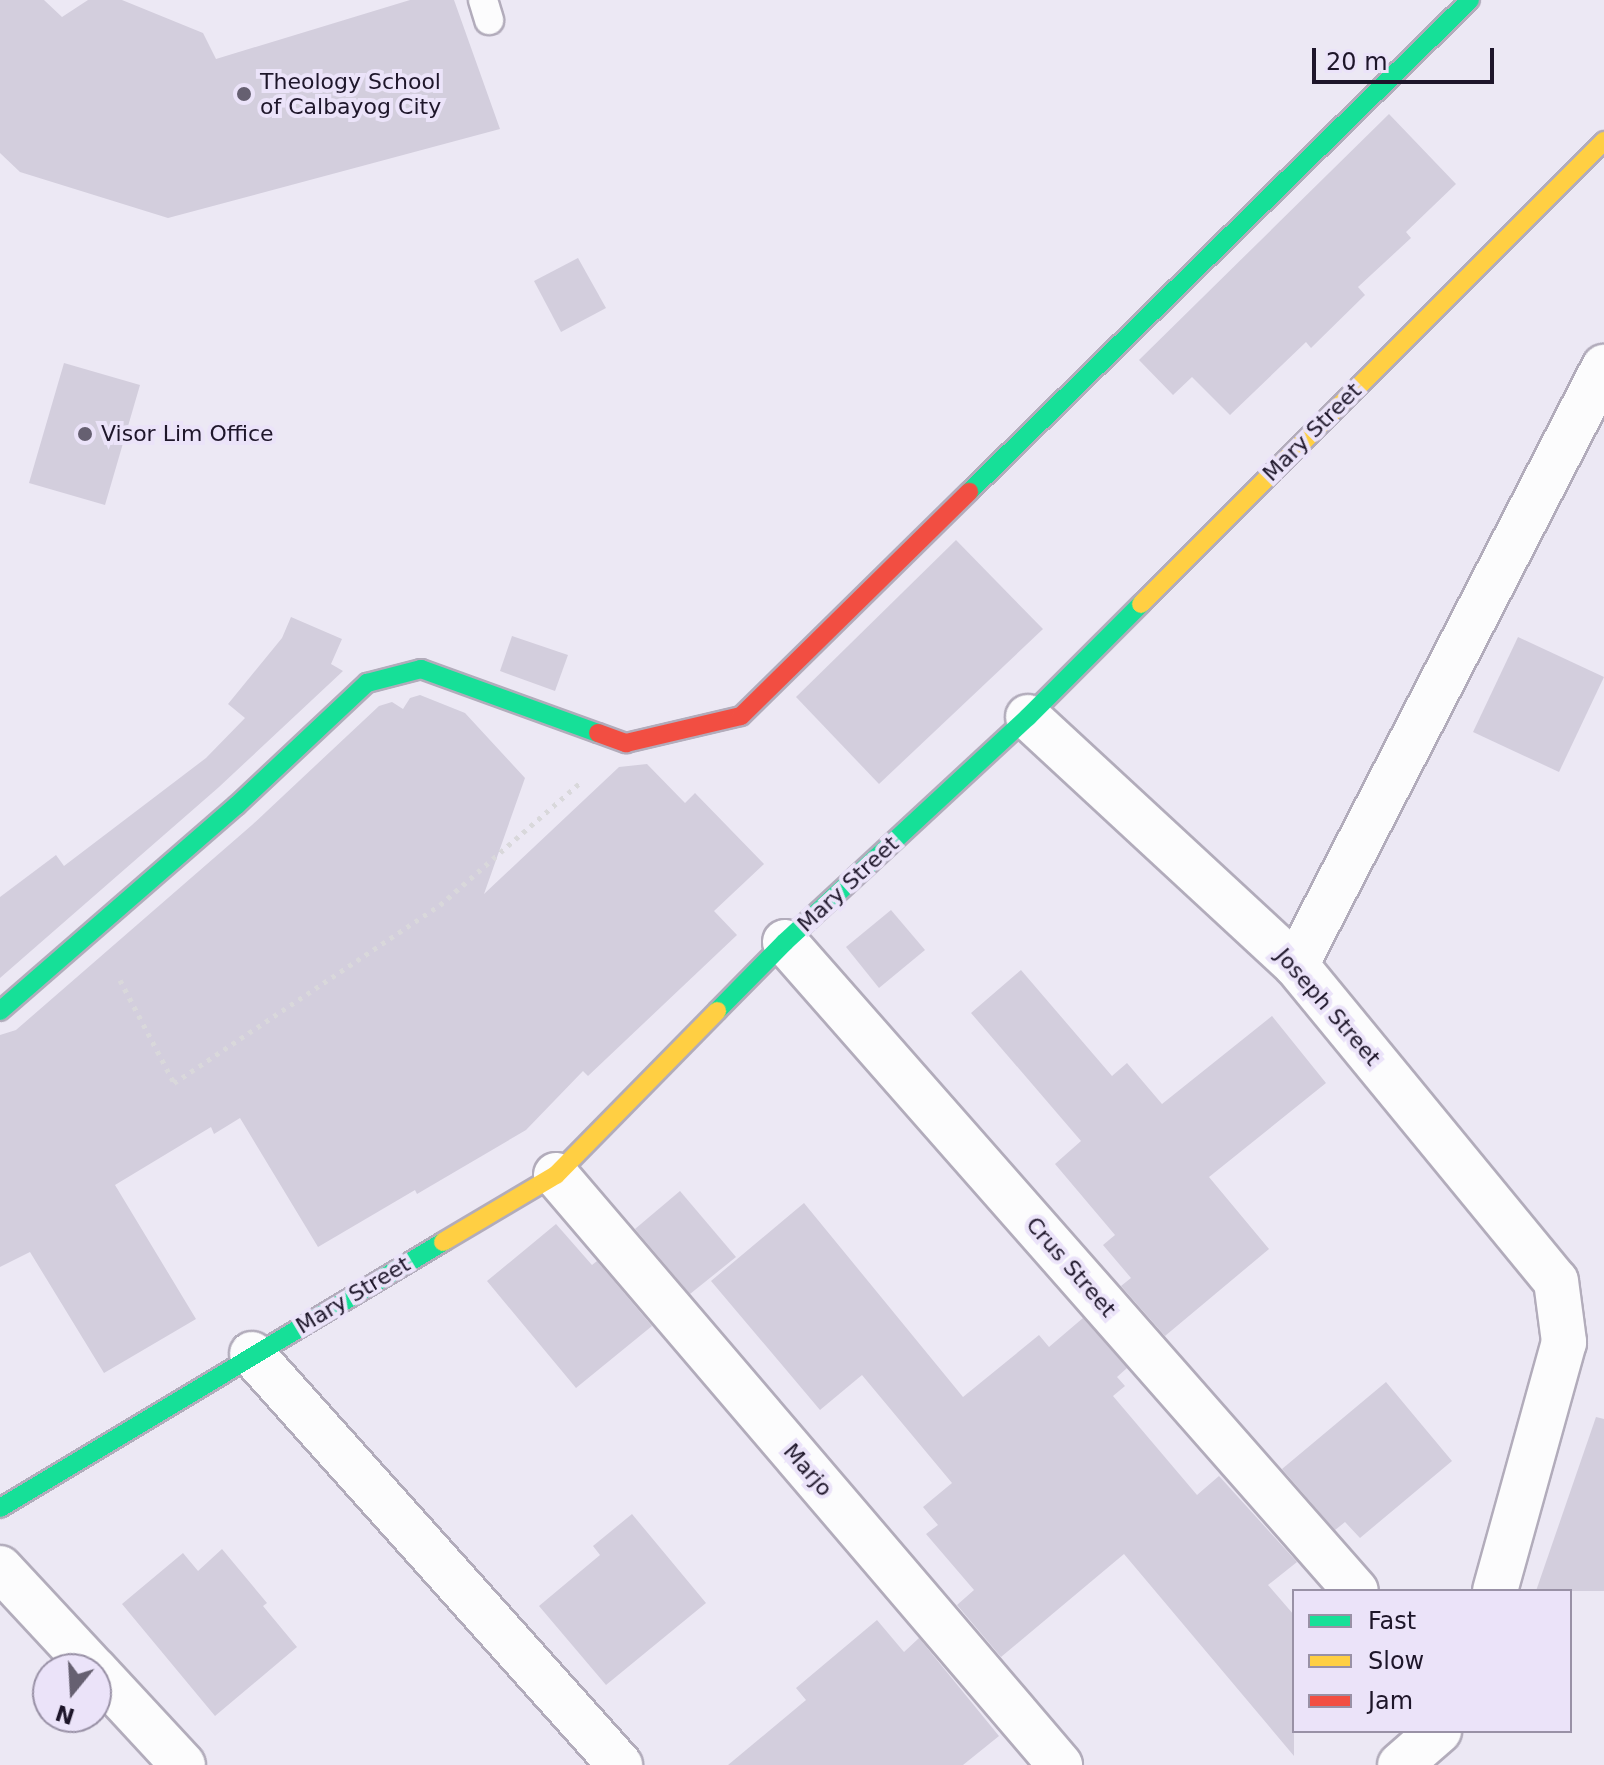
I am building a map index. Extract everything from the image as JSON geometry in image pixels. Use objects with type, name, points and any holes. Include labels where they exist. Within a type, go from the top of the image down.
[{"type":"street","points":[[0,1011],[236,806],[367,683],[421,669],[626,743],[741,716],[1470,0]]},
{"type":"street","name":"Mary Street","points":[[0,1508],[252,1354],[556,1175],[785,942],[1028,717],[1604,141]]},
{"type":"street","points":[[1296,965],[1604,367]]},
{"type":"street","name":"Joseph Street","points":[[1028,717],[1296,965],[1556,1281],[1564,1342],[1496,1589]]},
{"type":"street","name":"Crus Street","points":[[785,942],[1354,1589]]},
{"type":"street","name":"Marjo","points":[[556,1175],[1060,1765]]},
{"type":"street","points":[[252,1354],[620,1765]]},
{"type":"street","points":[[0,1568],[79,1653]]},
{"type":"street","points":[[112,1688],[183,1765]]},
{"type":"street","points":[[1400,1765],[1437,1733]]},
{"type":"path","points":[[92,928],[174,1083],[253,1027],[440,905],[626,743]]},
{"type":"building","name":"Theology School of Calbayog City","points":[[0,0],[44,0],[62,17],[88,0],[122,0],[203,33],[216,59],[410,0],[454,0],[500,129],[168,218],[20,172],[0,153]]},
{"type":"building","points":[[1389,114],[1456,184],[1406,232],[1411,238],[1358,287],[1365,295],[1311,348],[1306,342],[1230,415],[1192,377],[1173,395],[1139,360]]},
{"type":"building","points":[[578,258],[606,308],[561,332],[534,281]]},
{"type":"building","name":"Visor Lim Office","points":[[64,363],[140,385],[105,505],[29,483]]},
{"type":"building","points":[[956,540],[1043,629],[879,784],[796,697]]},
{"type":"building","points":[[291,617],[342,639],[331,664],[343,671],[219,787],[0,978],[0,897],[56,855],[64,866],[206,758],[245,718],[228,704],[282,638]]},
{"type":"building","points":[[512,636],[568,655],[555,691],[500,671]]},
{"type":"building","points":[[1518,637],[1604,677],[1559,772],[1473,732]]},
{"type":"building","points":[[420,695],[465,713],[525,778],[484,894],[619,767],[647,764],[685,803],[695,793],[764,864],[714,911],[737,935],[588,1076],[583,1071],[526,1130],[318,1247],[240,1118],[214,1134],[211,1127],[115,1185],[196,1319],[104,1373],[30,1252],[0,1267],[0,1035],[16,1030],[252,825],[379,706],[392,702],[403,709],[410,698]]},
{"type":"building","points":[[891,910],[925,950],[879,988],[846,947]]},
{"type":"building","points":[[1021,970],[1112,1076],[1127,1063],[1162,1104],[1272,1016],[1326,1083],[1209,1177],[1269,1249],[1165,1336],[1121,1286],[1131,1278],[1103,1245],[1115,1235],[1055,1164],[1081,1141],[971,1013]]},
{"type":"building","points":[[680,1191],[736,1257],[690,1294],[635,1229]]},
{"type":"building","points":[[804,1203],[963,1397],[1039,1335],[1049,1347],[1083,1318],[1127,1368],[1117,1377],[1125,1386],[1113,1396],[1197,1495],[1219,1476],[1297,1562],[1268,1585],[1292,1613],[1294,1756],[1124,1554],[1001,1657],[957,1605],[974,1590],[926,1534],[938,1525],[923,1507],[952,1483],[862,1375],[820,1410],[711,1281]]},
{"type":"building","points":[[556,1224],[592,1265],[597,1261],[652,1326],[576,1388],[487,1281]]},
{"type":"building","points":[[1386,1382],[1452,1461],[1360,1538],[1345,1522],[1335,1530],[1282,1469]]},
{"type":"building","points":[[1596,1417],[1604,1419],[1604,1591],[1537,1589]]},
{"type":"building","points":[[632,1514],[706,1603],[606,1685],[539,1606],[600,1555],[593,1546]]},
{"type":"building","points":[[222,1549],[267,1603],[263,1606],[297,1647],[215,1716],[122,1604],[183,1553],[198,1571]]},
{"type":"building","points":[[877,1620],[904,1652],[919,1638],[999,1736],[963,1765],[728,1765],[806,1700],[796,1688]]},
{"type":"traffic: fast","points":[[969,492],[1470,0]]},
{"type":"traffic: fast","points":[[717,1011],[785,942],[1028,717],[1141,604]]},
{"type":"traffic: fast","points":[[0,1011],[236,806],[367,683],[421,669],[598,733]]},
{"type":"traffic: fast","points":[[0,1508],[443,1242]]},
{"type":"traffic: slow","points":[[1141,604],[1604,141]]},
{"type":"traffic: slow","points":[[443,1242],[556,1175],[717,1011]]},
{"type":"traffic: jam","points":[[598,733],[626,743],[741,716],[969,492]]},
{"type":"place","name":"Theology School of Calbayog City","points":[[244,94]]},
{"type":"place","name":"Visor Lim Office","points":[[85,434]]}]
